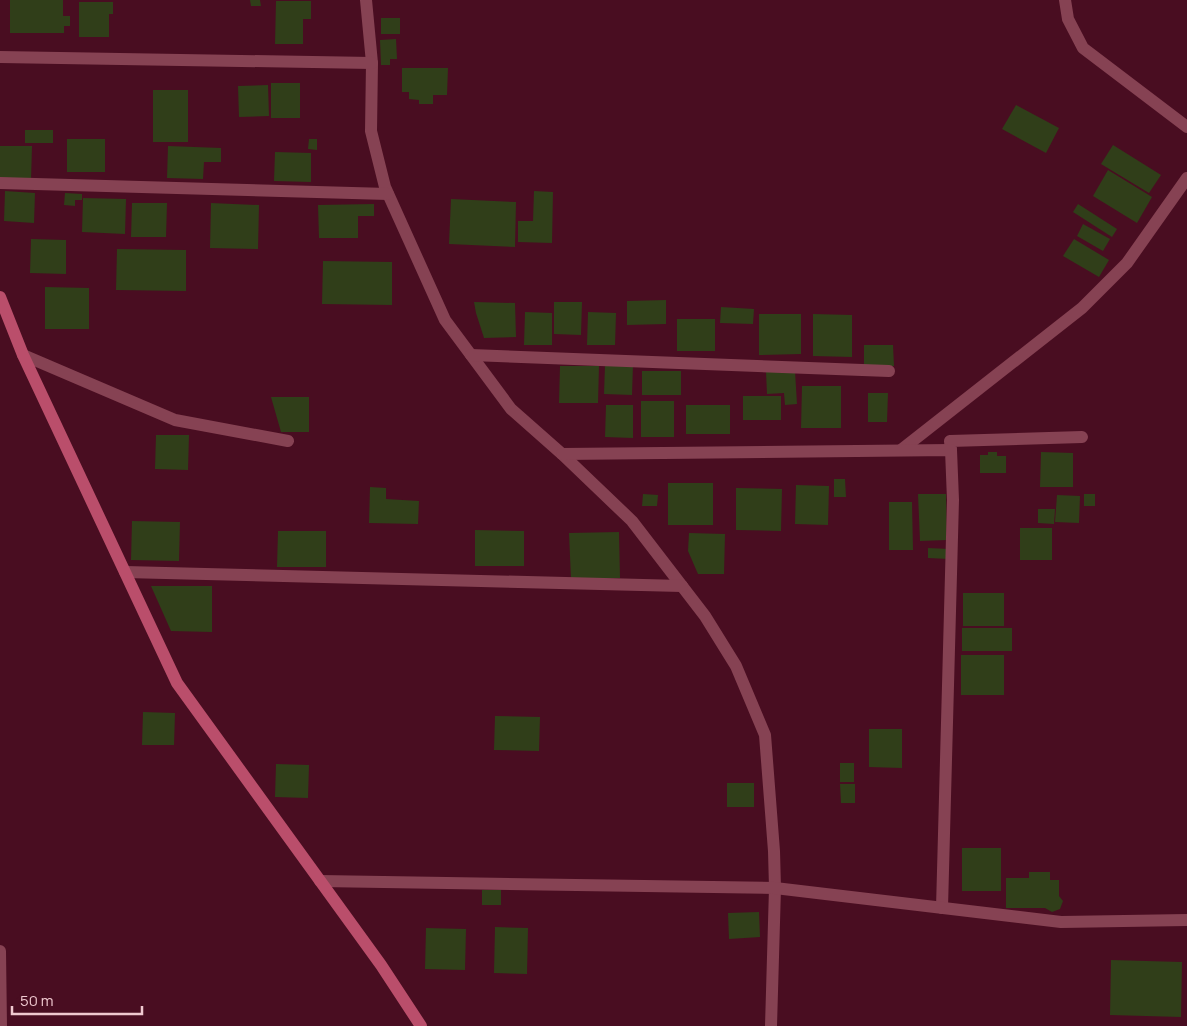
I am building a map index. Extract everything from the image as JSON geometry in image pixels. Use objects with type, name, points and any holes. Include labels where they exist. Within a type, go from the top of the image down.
[{"type":"street","points":[[366,0],[372,63],[371,131],[388,194],[445,320],[511,409],[562,454],[632,521],[705,616],[736,666],[765,735],[775,888],[771,1026]]},
{"type":"street","points":[[1065,0],[1068,19],[1083,48],[1187,127]]},
{"type":"street","points":[[0,57],[372,63]]},
{"type":"street","points":[[901,450],[1082,308],[1127,263],[1187,178]]},
{"type":"street","points":[[0,182],[388,194]]},
{"type":"street","points":[[0,297],[23,355],[177,683],[381,965],[421,1026]]},
{"type":"street","points":[[23,355],[175,420],[288,441]]},
{"type":"street","points":[[471,355],[889,371]]},
{"type":"street","points":[[942,908],[953,500],[950,441],[1082,438]]},
{"type":"street","points":[[562,454],[951,450]]},
{"type":"street","points":[[125,572],[682,586]]},
{"type":"street","points":[[320,881],[775,888],[1062,922],[1187,920]]},
{"type":"street","points":[[0,951],[1,1026]]},
{"type":"building","points":[[10,0],[63,0],[63,16],[70,16],[70,26],[64,26],[64,33],[10,33]]},
{"type":"building","points":[[250,0],[260,0],[261,6],[251,6]]},
{"type":"building","points":[[276,1],[311,1],[311,19],[303,19],[303,44],[275,44]]},
{"type":"building","points":[[79,2],[113,2],[113,14],[109,14],[109,37],[79,37]]},
{"type":"building","points":[[381,18],[400,18],[400,34],[381,34]]},
{"type":"building","points":[[396,39],[397,59],[390,59],[390,65],[381,65],[380,40]]},
{"type":"building","points":[[402,68],[448,68],[447,95],[433,95],[433,104],[419,104],[419,100],[409,99],[409,92],[402,92]]},
{"type":"building","points":[[271,83],[300,83],[300,118],[271,118]]},
{"type":"building","points":[[268,85],[269,116],[239,117],[238,86]]},
{"type":"building","points":[[153,90],[188,90],[188,142],[153,142]]},
{"type":"building","points":[[1016,105],[1059,128],[1046,153],[1002,129]]},
{"type":"building","points":[[25,130],[53,130],[53,143],[25,143]]},
{"type":"building","points":[[67,139],[105,139],[105,172],[67,172]]},
{"type":"building","points":[[309,139],[317,139],[317,150],[308,149]]},
{"type":"building","points":[[1113,145],[1161,175],[1149,193],[1101,164]]},
{"type":"building","points":[[0,146],[32,146],[31,181],[0,180]]},
{"type":"building","points":[[168,146],[221,148],[221,162],[204,162],[203,179],[167,178]]},
{"type":"building","points":[[275,152],[311,153],[311,182],[274,181]]},
{"type":"building","points":[[1108,170],[1152,197],[1137,223],[1093,196]]},
{"type":"building","points":[[5,191],[35,193],[34,223],[4,221]]},
{"type":"building","points":[[534,191],[553,192],[552,243],[518,242],[518,221],[533,221]]},
{"type":"building","points":[[65,193],[82,194],[82,200],[75,200],[75,206],[64,205]]},
{"type":"building","points":[[83,198],[126,199],[125,234],[82,232]]},
{"type":"building","points":[[451,199],[516,202],[515,247],[449,244]]},
{"type":"building","points":[[132,203],[167,203],[166,237],[131,237]]},
{"type":"building","points":[[211,203],[259,205],[258,249],[210,248]]},
{"type":"building","points":[[374,204],[374,216],[358,216],[358,238],[319,238],[318,205]]},
{"type":"building","points":[[1078,204],[1117,229],[1112,237],[1073,212]]},
{"type":"building","points":[[1083,224],[1110,239],[1103,251],[1077,236]]},
{"type":"building","points":[[31,239],[66,240],[66,274],[30,273]]},
{"type":"building","points":[[1074,239],[1109,260],[1099,277],[1063,256]]},
{"type":"building","points":[[117,249],[186,250],[186,291],[116,290]]},
{"type":"building","points":[[323,261],[392,262],[392,305],[322,304]]},
{"type":"building","points":[[45,287],[89,288],[89,329],[45,329]]},
{"type":"building","points":[[666,300],[666,324],[627,325],[627,301]]},
{"type":"building","points":[[474,302],[515,303],[516,337],[484,338]]},
{"type":"building","points":[[554,302],[582,302],[581,335],[554,334]]},
{"type":"building","points":[[721,307],[754,309],[753,324],[720,323]]},
{"type":"building","points":[[525,312],[552,313],[552,345],[524,345]]},
{"type":"building","points":[[588,312],[616,313],[615,345],[587,345]]},
{"type":"building","points":[[759,314],[801,314],[801,354],[759,355]]},
{"type":"building","points":[[813,314],[852,315],[852,357],[813,356]]},
{"type":"building","points":[[677,319],[715,319],[715,351],[677,351]]},
{"type":"building","points":[[864,345],[893,345],[894,366],[864,366]]},
{"type":"building","points":[[605,365],[633,365],[632,395],[604,394]]},
{"type":"building","points":[[560,366],[599,366],[598,403],[559,403]]},
{"type":"building","points":[[642,371],[681,371],[681,395],[642,395]]},
{"type":"building","points":[[795,371],[797,404],[785,405],[784,393],[767,394],[766,372]]},
{"type":"building","points":[[802,386],[841,386],[841,428],[801,428]]},
{"type":"building","points":[[868,393],[888,393],[887,422],[868,422]]},
{"type":"building","points":[[743,396],[781,396],[781,420],[743,420]]},
{"type":"building","points":[[271,397],[309,397],[309,432],[281,432]]},
{"type":"building","points":[[641,401],[674,401],[674,437],[641,437]]},
{"type":"building","points":[[606,405],[633,405],[633,438],[605,437]]},
{"type":"building","points":[[686,405],[730,405],[730,434],[686,434]]},
{"type":"building","points":[[156,435],[189,435],[188,470],[155,469]]},
{"type":"building","points":[[988,452],[997,452],[997,456],[1006,456],[1006,473],[980,473],[980,455],[988,455]]},
{"type":"building","points":[[1041,452],[1073,453],[1073,487],[1040,487]]},
{"type":"building","points":[[834,479],[845,479],[846,497],[834,497]]},
{"type":"building","points":[[668,483],[713,483],[713,525],[668,525]]},
{"type":"building","points":[[796,485],[829,486],[828,525],[795,524]]},
{"type":"building","points":[[370,487],[386,488],[386,499],[419,501],[418,524],[369,523]]},
{"type":"building","points":[[736,488],[782,489],[781,531],[736,530]]},
{"type":"building","points":[[643,494],[658,495],[657,506],[642,506]]},
{"type":"building","points":[[918,494],[946,494],[947,540],[920,541]]},
{"type":"building","points":[[1084,494],[1095,494],[1095,506],[1084,506]]},
{"type":"building","points":[[1057,495],[1080,496],[1079,523],[1055,522]]},
{"type":"building","points":[[889,502],[912,502],[913,550],[889,550]]},
{"type":"building","points":[[1038,509],[1055,509],[1054,524],[1038,523]]},
{"type":"building","points":[[132,521],[180,522],[179,561],[131,560]]},
{"type":"building","points":[[1020,528],[1052,528],[1052,560],[1020,560]]},
{"type":"building","points":[[475,530],[524,531],[524,566],[475,566]]},
{"type":"building","points":[[278,531],[326,531],[326,567],[277,567]]},
{"type":"building","points":[[619,532],[620,578],[571,579],[569,533]]},
{"type":"building","points":[[689,533],[725,534],[724,574],[698,574],[688,551]]},
{"type":"building","points":[[928,548],[949,549],[949,559],[928,558]]},
{"type":"building","points":[[151,586],[212,586],[212,632],[171,631]]},
{"type":"building","points":[[963,593],[1004,593],[1004,626],[963,626]]},
{"type":"building","points":[[962,628],[1012,628],[1012,651],[962,651]]},
{"type":"building","points":[[961,655],[1004,655],[1004,695],[961,695]]},
{"type":"building","points":[[143,712],[175,713],[174,745],[142,745]]},
{"type":"building","points":[[495,716],[540,717],[539,751],[494,750]]},
{"type":"building","points":[[869,729],[902,729],[902,768],[869,767]]},
{"type":"building","points":[[840,763],[854,763],[854,782],[840,782]]},
{"type":"building","points":[[276,764],[309,765],[308,798],[275,797]]},
{"type":"building","points":[[727,783],[754,783],[754,807],[727,807]]},
{"type":"building","points":[[840,784],[855,784],[855,803],[841,803]]},
{"type":"building","points":[[962,848],[1001,848],[1001,891],[962,891]]},
{"type":"building","points":[[1029,872],[1050,872],[1050,880],[1059,880],[1059,896],[1063,901],[1060,909],[1052,912],[1045,908],[1006,908],[1006,878],[1029,878]]},
{"type":"building","points":[[482,890],[501,890],[501,905],[482,905]]},
{"type":"building","points":[[759,912],[760,937],[729,939],[728,913]]},
{"type":"building","points":[[495,927],[528,928],[527,974],[494,973]]},
{"type":"building","points":[[426,928],[466,929],[465,970],[425,969]]},
{"type":"building","points":[[1111,960],[1182,962],[1181,1017],[1110,1015]]}]
